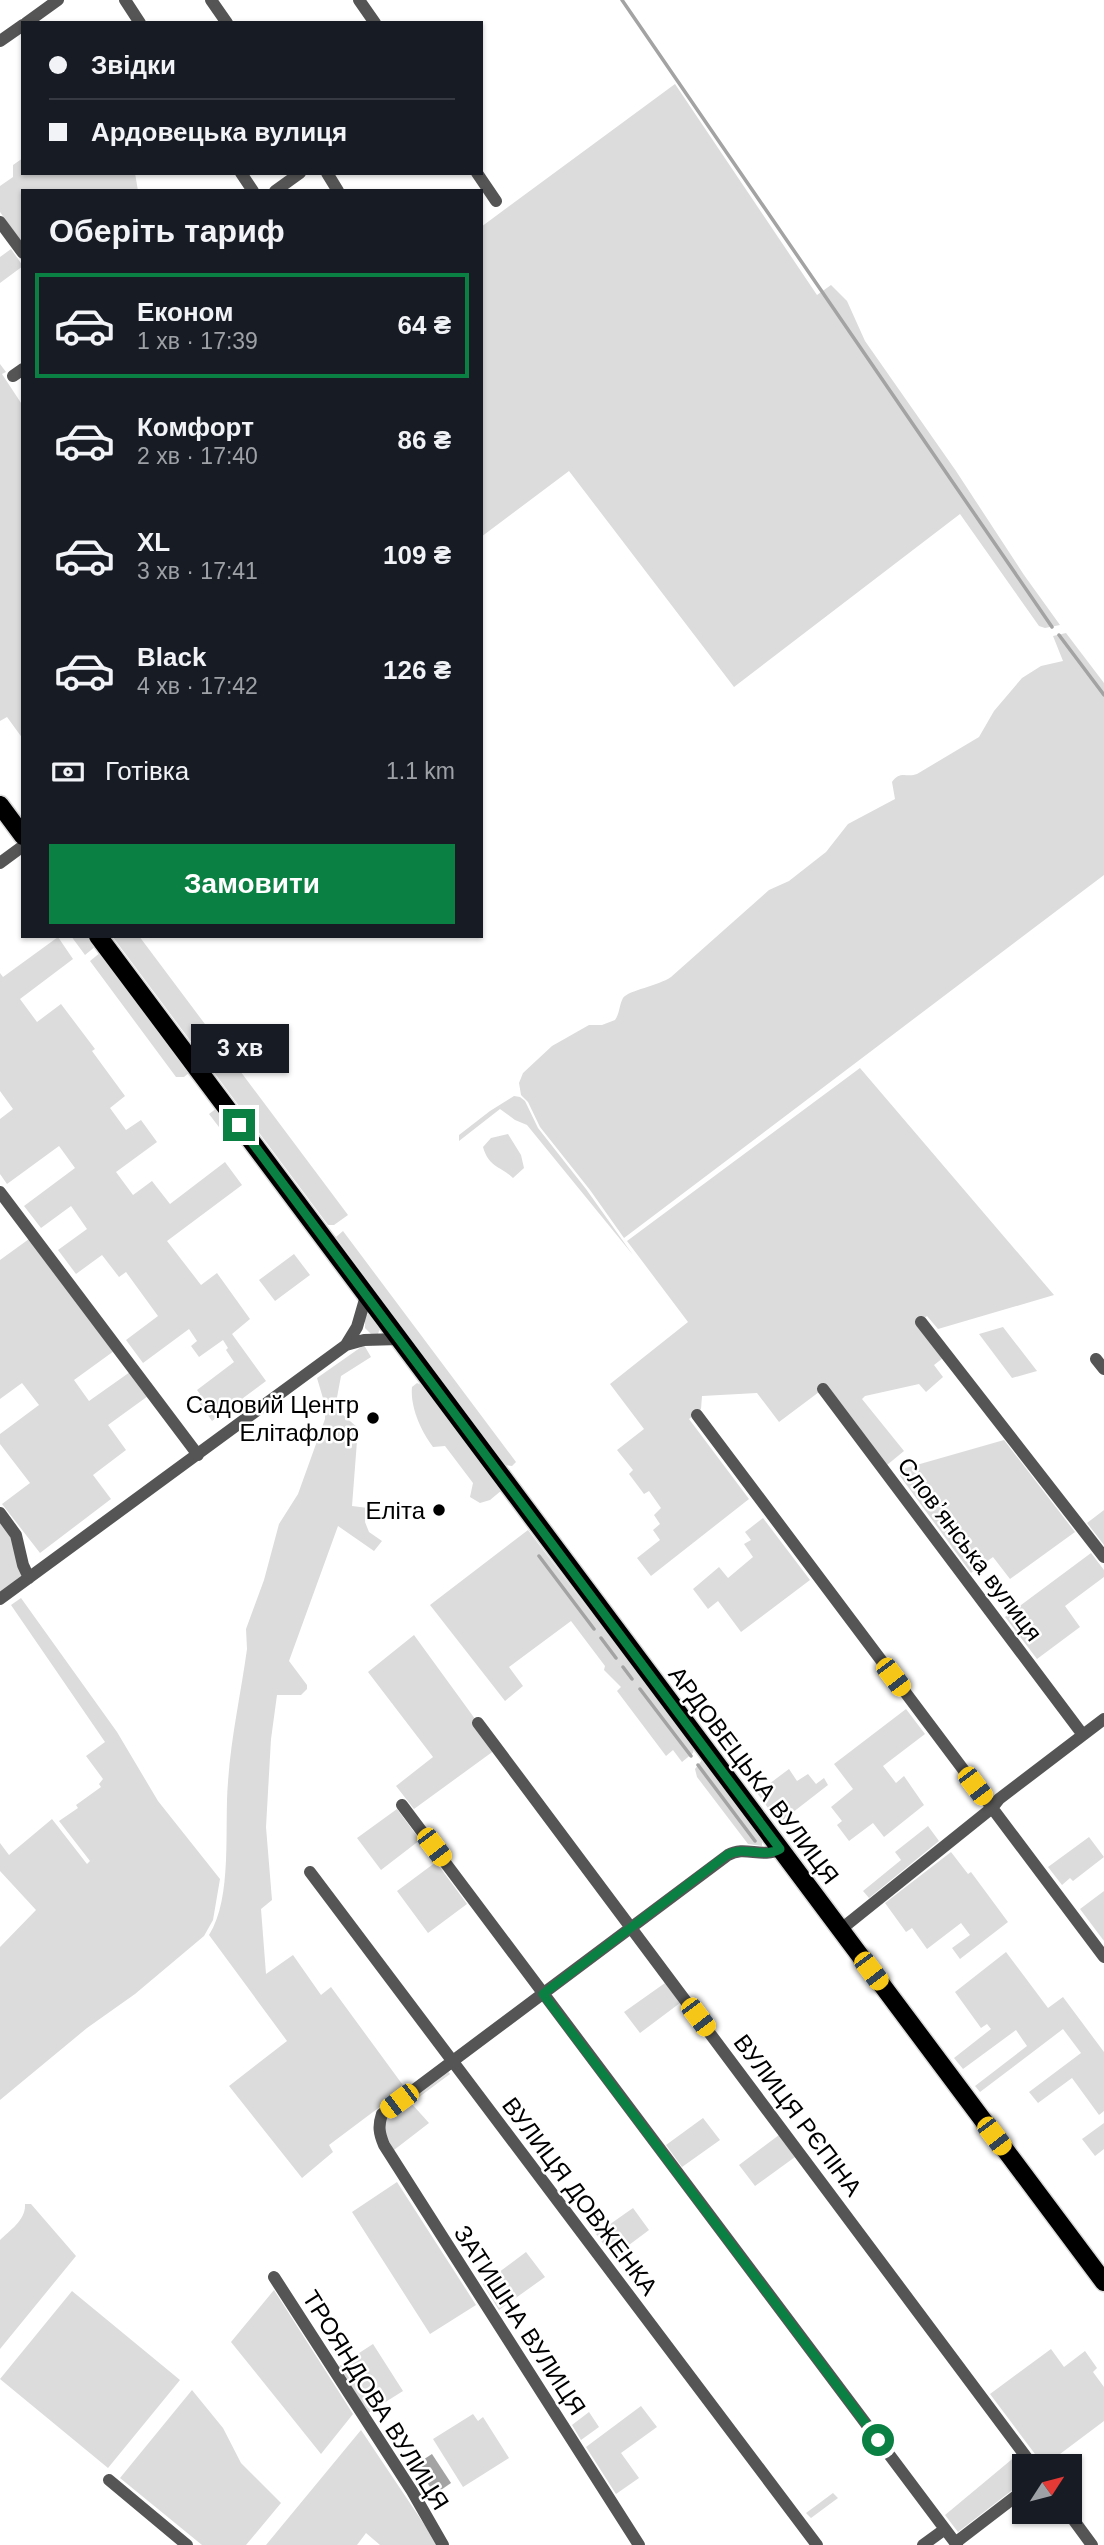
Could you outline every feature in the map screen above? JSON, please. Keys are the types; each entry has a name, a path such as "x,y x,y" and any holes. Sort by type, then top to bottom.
{"highway":[{"path":"0,805 21,833"},
{"name":"АРДОВЕЦЬКА ВУЛИЦЯ","path":"99,938 1104,2282"}],"street":[{"path":"28,21 58,0"},
{"path":"125,0 139,21"},
{"path":"211,0 226,21"},
{"path":"359,0 374,21"},
{"path":"0,41 21,26"},
{"path":"278,189 297,175"},
{"path":"478,175 496,201"},
{"path":"0,222 21,250"},
{"path":"0,863 21,847"},
{"path":"0,1192 193,1449"},
{"path":"346,1345 357,1327 366,1296"},
{"path":"921,1322 1104,1557"},
{"path":"0,1600 193,1449 346,1345 370,1339 399,1339"},
{"name":"Словʼянська вулиця","path":"822,1389 1083,1735"},
{"path":"697,1415 1104,1958"},
{"path":"0,1513 16,1535 29,1578"},
{"path":"840,1930 992,1808 999,1799 1104,1719"},
{"name":"ВУЛИЦЯ РЄПІНА","path":"478,1723 1024,2454"},
{"path":"402,1805 956,2544 1012,2500"},
{"path":"452,2062 733,1852 746,1850 770,1853 780,1849"},
{"name":"ВУЛИЦЯ ДОВЖЕНКА","path":"310,1872 817,2545"},
{"name":"ЗАТИШНА ВУЛИЦЯ","path":"452,2062 382,2114 378,2128 384,2145 639,2545"},
{"name":"ТРОЯНДОВА ВУЛИЦЯ","path":"274,2277 412,2491 443,2545"},
{"path":"108,2480 187,2545"},
{"path":"1077,2524 1092,2545"},
{"path":"923,2545 945,2529"}],"shaded area":[{"path":"675,84 817,295 831,285 847,301 865,341 1060,625 1045,628 1039,626 960,514 734,687 569,471 483,536 483,226"},
{"path":"21,159 21,175 135,175 138,189 21,189 21,241 0,212 0,186 13,177 13,165"},
{"path":"11,249 21,267 0,283 0,257"},
{"path":"0,364 6,372 2,374 21,403 21,736 7,717 0,721"},
{"path":"1066,633 1104,683 1104,875 624,1238 540,1127 528,1102 521,1095 519,1083 523,1073 552,1046 589,1025 602,1025 615,1020 626,995 671,977 769,890 789,881 826,852 848,824 895,799 892,782 895,778 917,774 979,737 994,711 1022,678 1041,666 1063,661 1053,636"},
{"path":"57,938 73,959 20,999 37,1022 61,1004 95,1049 92,1051 125,1096 110,1108 126,1130 141,1120 157,1142 116,1172 133,1195 152,1181 170,1204 225,1162 242,1185 167,1241 201,1285 217,1273 250,1319 232,1334 266,1381 212,1421 195,1397 200,1394 197,1390 234,1362 223,1340 199,1357 191,1346 197,1341 189,1329 143,1363 126,1340 158,1316 126,1272 119,1277 102,1255 76,1274 58,1250 87,1229 71,1206 41,1228 24,1206 75,1168 59,1146 7,1184 0,1174 0,1119 13,1109 0,1091 0,973 3,977"},
{"path":"72,938 90,938 96,946 85,955"},
{"path":"113,938 140,938 348,1215 334,1225 328,1225"},
{"path":"101,952 190,1072 184,1077 176,1077 90,961"},
{"path":"860,1068 1054,1295 938,1329 927,1316 916,1325 943,1358 934,1365 943,1377 926,1392 919,1384 865,1396 862,1399 904,1451 887,1465 823,1389 779,1422 757,1393 702,1396 701,1409 689,1419 749,1499 651,1576 637,1558 660,1540 653,1530 660,1524 654,1515 661,1508 649,1491 644,1494 629,1474 633,1470 617,1450 644,1429 610,1384 688,1322 627,1241"},
{"path":"514,1096 525,1101 538,1128 633,1255 527,1125 500,1109 459,1141 459,1135"},
{"path":"217,1108 230,1125 222,1131 209,1114"},
{"path":"508,1134 521,1155 524,1168 513,1178 492,1163 483,1147 491,1138"},
{"path":"343,1231 516,1462 512,1466 504,1465 336,1237"},
{"path":"29,1239 114,1351 74,1380 89,1401 130,1372 148,1396 108,1425 126,1450 93,1475 111,1499 40,1553 2,1504 30,1483 0,1444 0,1434 39,1405 22,1383 0,1399 0,1260"},
{"path":"294,1254 310,1275 275,1301 259,1280"},
{"path":"370,1314 380,1328 378,1334 371,1334 365,1328 365,1315"},
{"path":"1003,1327 1037,1371 1012,1378 979,1334"},
{"path":"364,1345 371,1357 341,1376 335,1408 358,1428 352,1506 368,1508 365,1522 369,1532 382,1541 374,1551 338,1526 289,1661 307,1685 307,1689 301,1695 277,1695 271,1739 266,1827 272,1900 261,1909 266,1974 293,1955 321,1995 331,1987 405,2088 329,2145 333,2152 302,2178 229,2086 287,2041 209,1935 217,1920 225,1882 228,1782 247,1649 246,1629 264,1580 279,1524 298,1494 325,1419 325,1405 317,1378"},
{"path":"417,1383 424,1386 502,1490 490,1500 480,1503 470,1497 473,1483 445,1446 433,1447 429,1441 417,1418 413,1403 412,1387"},
{"path":"1004,1440 1075,1532 1010,1579 993,1557 971,1573 900,1476 900,1471 906,1468"},
{"path":"1104,1510 1104,1545 1087,1523"},
{"path":"0,1518 10,1532 24,1575 0,1595"},
{"path":"763,1518 810,1580 741,1632 718,1601 708,1609 693,1589 719,1567 728,1578 753,1557 744,1544 751,1540 745,1532"},
{"path":"528,1530 694,1748 693,1753 682,1762 673,1750 666,1756 617,1691 621,1687 604,1670 605,1666 571,1621 509,1667 523,1686 505,1701 430,1605"},
{"path":"1091,1553 1104,1570 1104,1577 1065,1606 1080,1627 1037,1659 1005,1617"},
{"path":"21,1598 117,1732 158,1801 220,1879 213,1920 204,1936 0,2100 0,1947 36,1910 0,1871 0,1843 9,1855 52,1819 87,1864 90,1861 59,1821 101,1787 99,1784 103,1779 86,1756 105,1742 11,1605"},
{"path":"414,1635 495,1750 414,1809 396,1786 433,1757 368,1672"},
{"path":"906,1709 925,1734 883,1766 896,1783 904,1776 924,1805 884,1837 873,1823 849,1841 837,1825 842,1821 831,1807 853,1789 834,1764"},
{"path":"702,1760 762,1838 762,1846 748,1844 697,1777 695,1769"},
{"path":"789,1769 797,1781 808,1774 816,1784 824,1778 828,1785 779,1823 757,1793"},
{"path":"397,1809 420,1840 381,1870 357,1838"},
{"path":"928,1826 939,1841 869,1898 863,1891 901,1860 895,1852"},
{"path":"1089,1837 1104,1857 1073,1881 1070,1878 1062,1885 1048,1867"},
{"path":"951,1852 968,1874 971,1872 1008,1922 960,1959 952,1948 970,1935 961,1923 927,1949 912,1928 906,1932 885,1903"},
{"path":"436,1862 467,1904 428,1933 397,1891"},
{"path":"1104,1891 1104,1941 1080,1909"},
{"path":"1006,1952 1048,2008 1063,1997 1104,2052 1104,2111 1099,2115 1072,2078 1038,2103 1029,2092 1081,2053 1063,2029 980,2092 975,2086 1027,2046 1016,2030 963,2069 954,2058 991,2029 987,2024 981,2028 955,1992"},
{"path":"665,1983 680,2003 640,2033 624,2012"},
{"path":"447,2070 450,2074 411,2103 429,2123 394,2150 384,2133 387,2116"},
{"path":"703,2118 720,2140 682,2167 666,2145"},
{"path":"1104,2123 1104,2149 1095,2156 1082,2139"},
{"path":"779,2135 795,2157 755,2186 739,2165"},
{"path":"397,2182 476,2305 430,2334 352,2212"},
{"path":"25,2204 31,2204 76,2256 0,2349 0,2240 20,2220"},
{"path":"633,2208 649,2230 613,2257 596,2234"},
{"path":"526,2252 545,2277 499,2310 483,2284"},
{"path":"274,2290 353,2414 321,2454 231,2342"},
{"path":"72,2291 180,2380 108,2468 0,2379"},
{"path":"373,2344 403,2391 368,2413 339,2366"},
{"path":"1051,2349 1064,2367 1085,2351 1097,2368 1093,2372 1104,2387 1104,2421 1060,2454 1035,2454 990,2394"},
{"path":"192,2390 223,2428 241,2463 281,2503 246,2545 202,2545 120,2478"},
{"path":"641,2406 657,2427 621,2453 639,2478 616,2494 586,2447"},
{"path":"589,2412 599,2427 581,2440 572,2425"},
{"path":"473,2414 478,2421 483,2417 509,2458 463,2487 433,2439"},
{"path":"361,2430 438,2545 380,2545 366,2533 357,2545 266,2545"},
{"path":"432,2454 451,2483 435,2494 415,2465"},
{"path":"1012,2459 1012,2490 958,2532 945,2515"},
{"path":"833,2493 838,2498 811,2518 806,2513"}],"waterway":[{"path":"622,0 1052,627"},
{"path":"1059,635 1104,695"},
{"path":"539,1556 594,1629"},
{"path":"601,1638 616,1658"},
{"path":"623,1667 632,1679"},
{"path":"640,1689 691,1756"},
{"path":"698,1765 755,1841"}],"place":[{"name":"Садовий Центр Елітафлор","path":"373,1418"},
{"name":"Еліта","path":"439,1510"}],"route":[{"path":"239,1125 780,1849 762,1854 739,1850 727,1855 543,1994 878,2440"}]}
